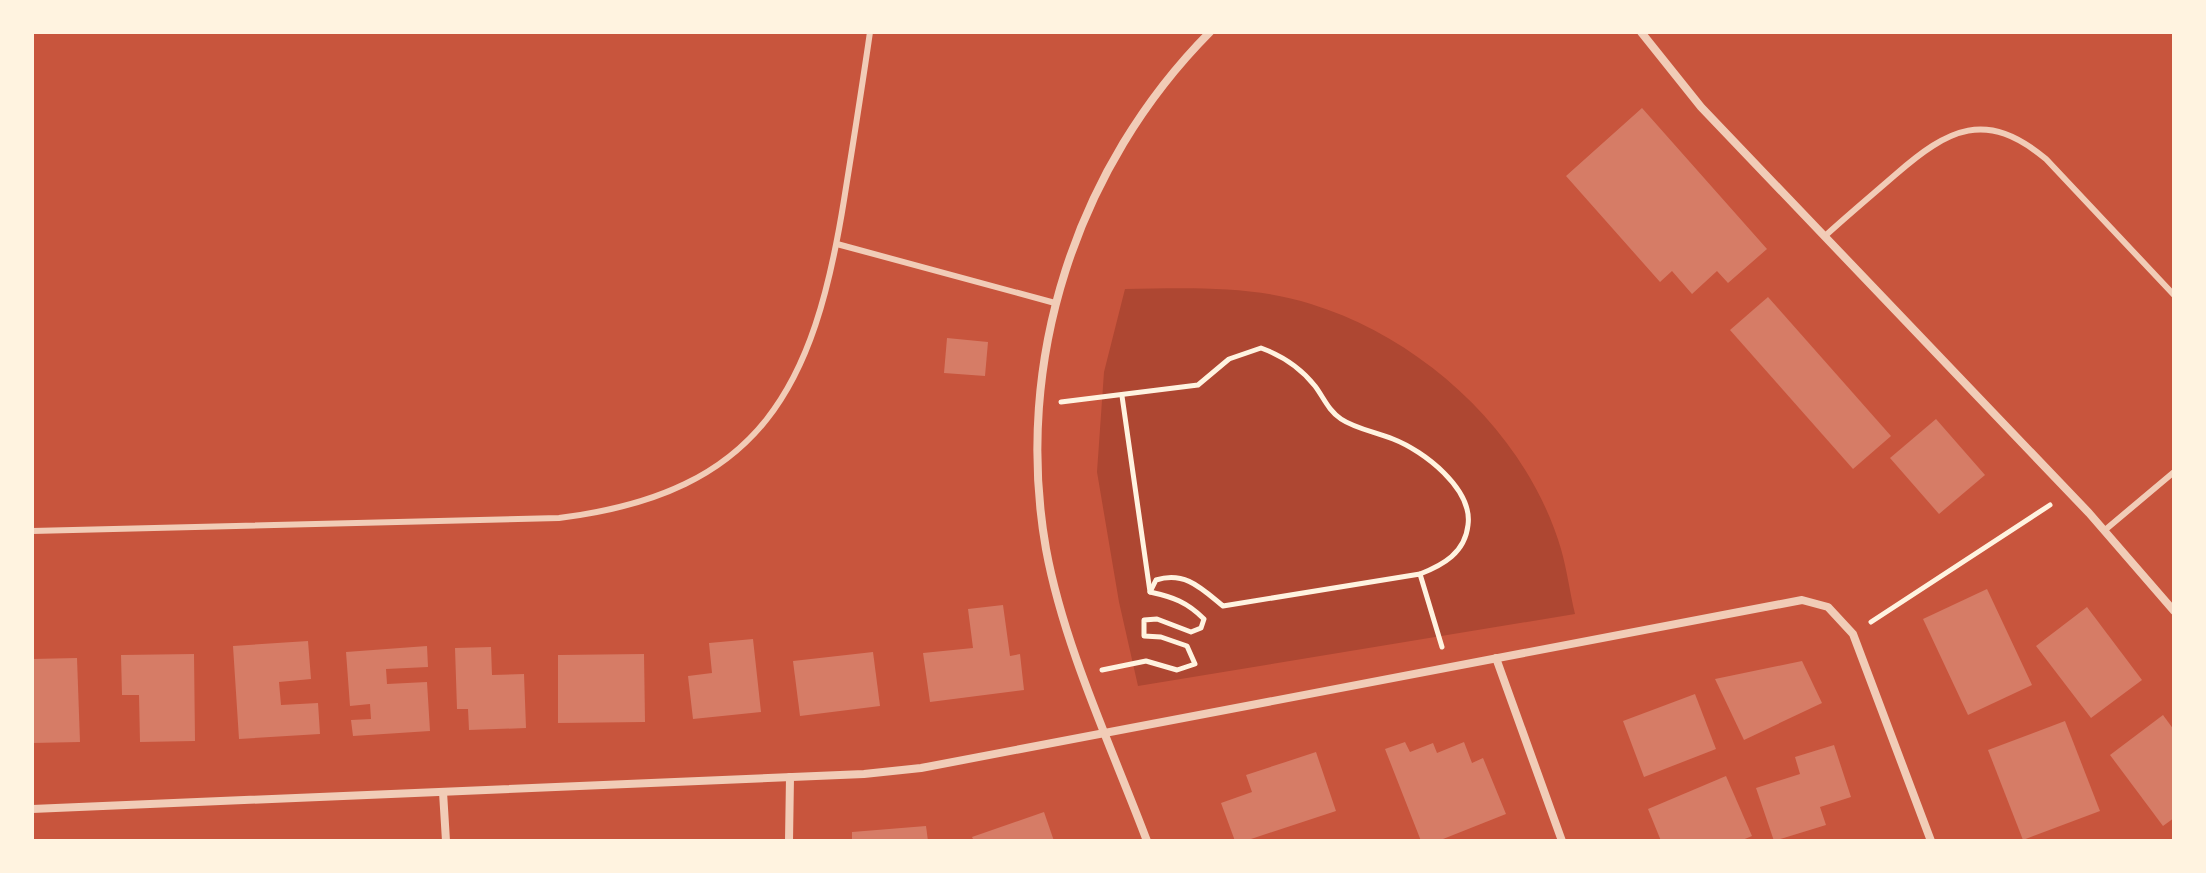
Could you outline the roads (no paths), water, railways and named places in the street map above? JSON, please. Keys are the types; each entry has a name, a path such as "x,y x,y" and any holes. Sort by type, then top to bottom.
{"street":[{"path":"1147,841 1084,674 1047,551 1036,460 1040,370 1059,284 1100,187 1139,121 1210,32"},
{"path":"1641,32 1701,107 2105,530 2174,611"},
{"path":"32,809 790,777 921,768 1107,735 1792,601 1812,601 1828,607 1853,634 1931,841"},
{"path":"1496,658 1562,841"},
{"path":"789,841 790,777"},
{"path":"443,792 446,841"}],"lane":[{"path":"32,531 559,518 607,512 650,500 688,484 723,463 752,438 777,408 798,373 815,334 837,244 870,32"},
{"path":"1825,236 1926,148 1957,132 1985,128 1999,130 2023,141 2046,159 2174,295"},
{"path":"837,244 1055,303"},
{"path":"2105,530 2174,472"}]}
